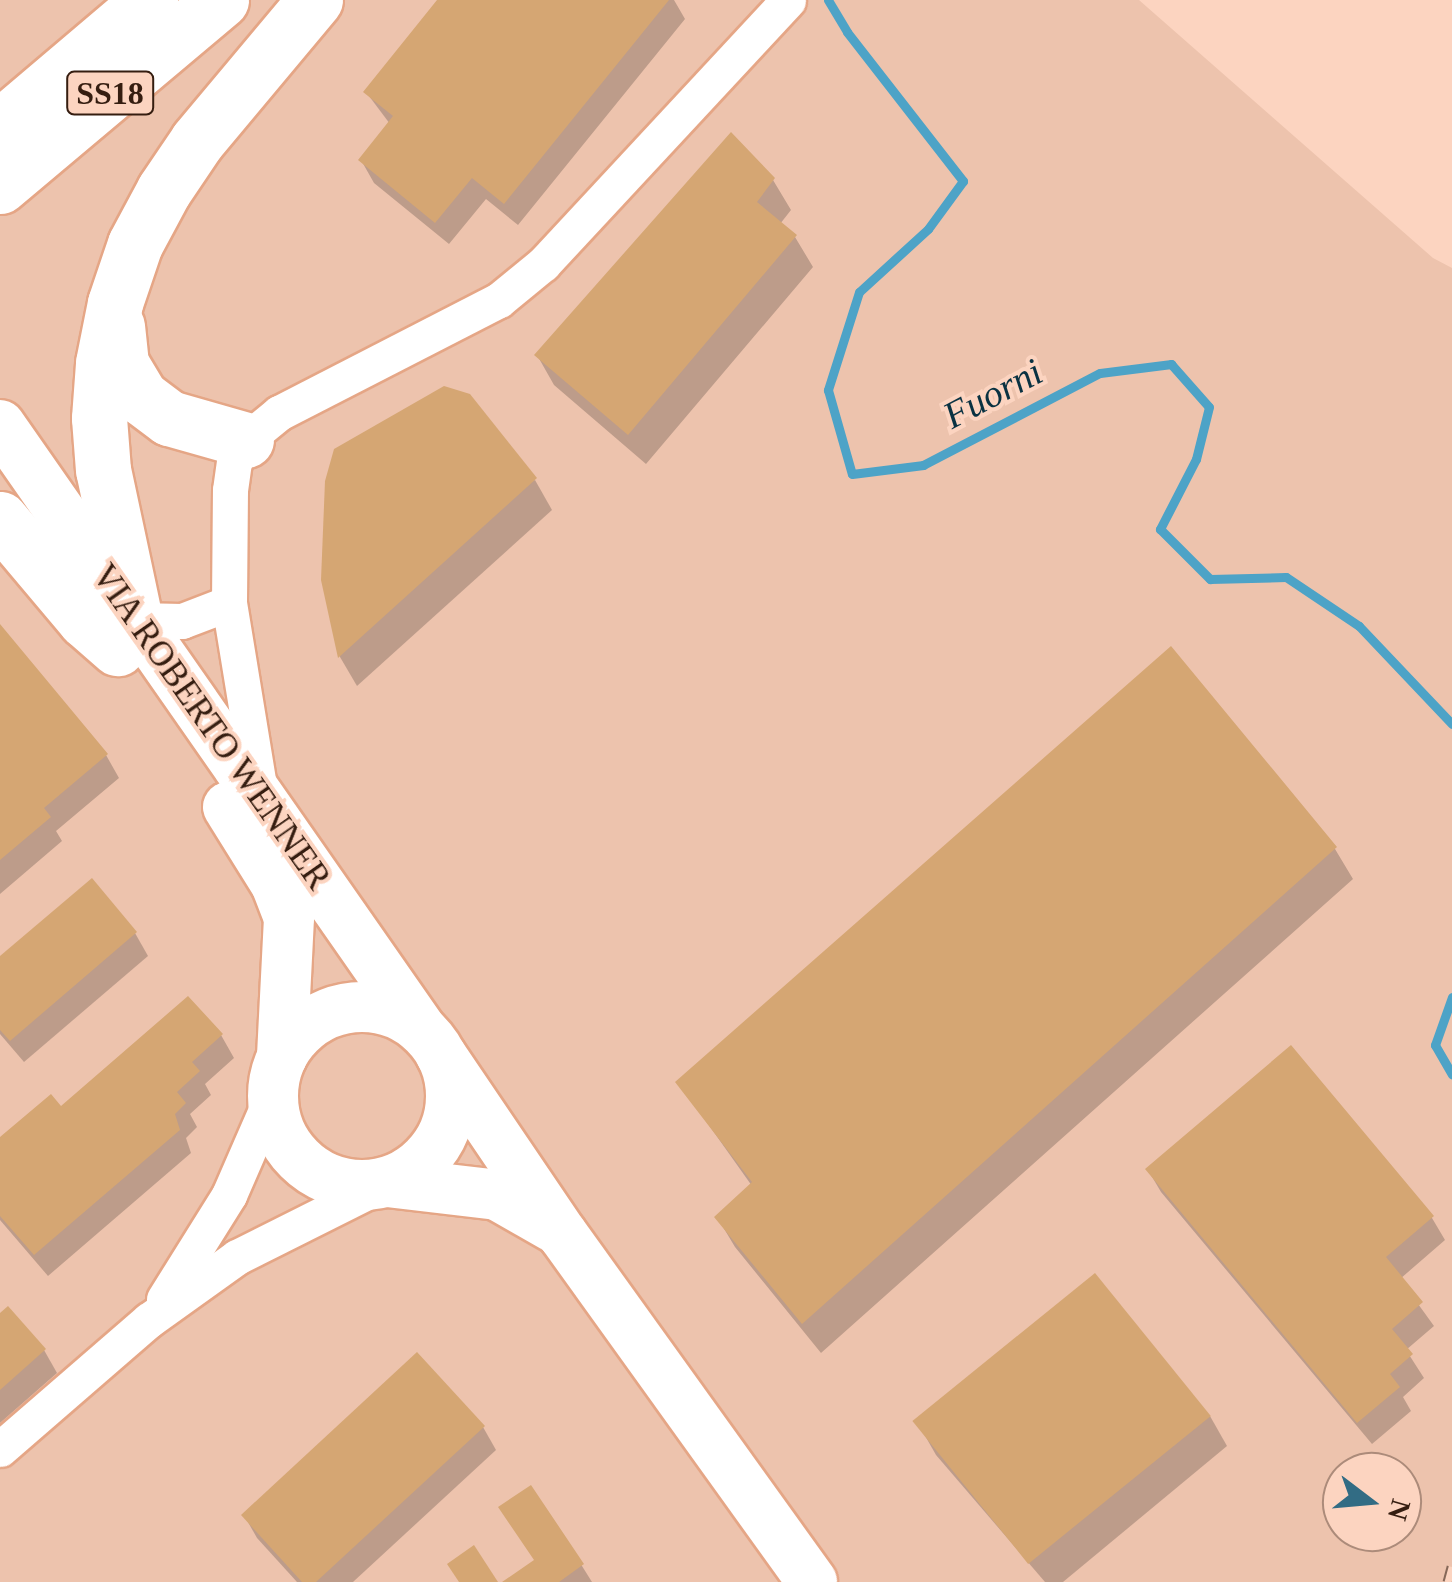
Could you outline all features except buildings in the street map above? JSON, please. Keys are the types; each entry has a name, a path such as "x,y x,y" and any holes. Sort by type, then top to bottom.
{"highway":[{"name":"SS18","path":"0,127 150,0"},
{"name":"SS18","path":"0,186 221,0"},
{"path":"0,519 84,620 126,634 99,418 103,363 115,303 135,244 164,190 197,141 314,0"},
{"path":"115,303 120,364 141,397 169,418 246,440"}],"main road":[{"name":"VIA ROBERTO WENNER","path":"0,425 276,884 289,918 291,952 278,1076"},
{"name":"VIA ROBERTO WENNER","path":"0,479 261,800 563,1235 812,1582"},
{"path":"388,1182 411,1171 431,1153 444,1131 450,1106 450,1079 431,1042 380,1009 334,1012 295,1038 278,1076 276,1122 289,1147 308,1168 332,1181 360,1186 388,1182 498,1195 563,1235"}],"street":[{"path":"261,800 230,602 230,490 234,462 246,440 279,413 499,300 543,264 784,3"},
{"path":"126,634 182,621 230,602"},
{"path":"149,1320 229,1195 278,1076"},
{"path":"0,1449 149,1320 237,1257 388,1182"}],"shaded area":[{"path":"0,0 1139,0 1433,258 1452,268 1452,1582 0,1582"}],"waterway":[{"name":"Fuorni","path":"828,0 847,32 963,181 928,229 859,292 828,390 852,474 923,465 1100,373 1171,364 1209,407 1196,459 1160,529 1210,579 1286,577 1359,626 1452,724"},
{"name":"Fuorni","path":"1452,997 1435,1045 1452,1075"}],"railway":[{"path":"1448,1582 1452,1567"}]}
